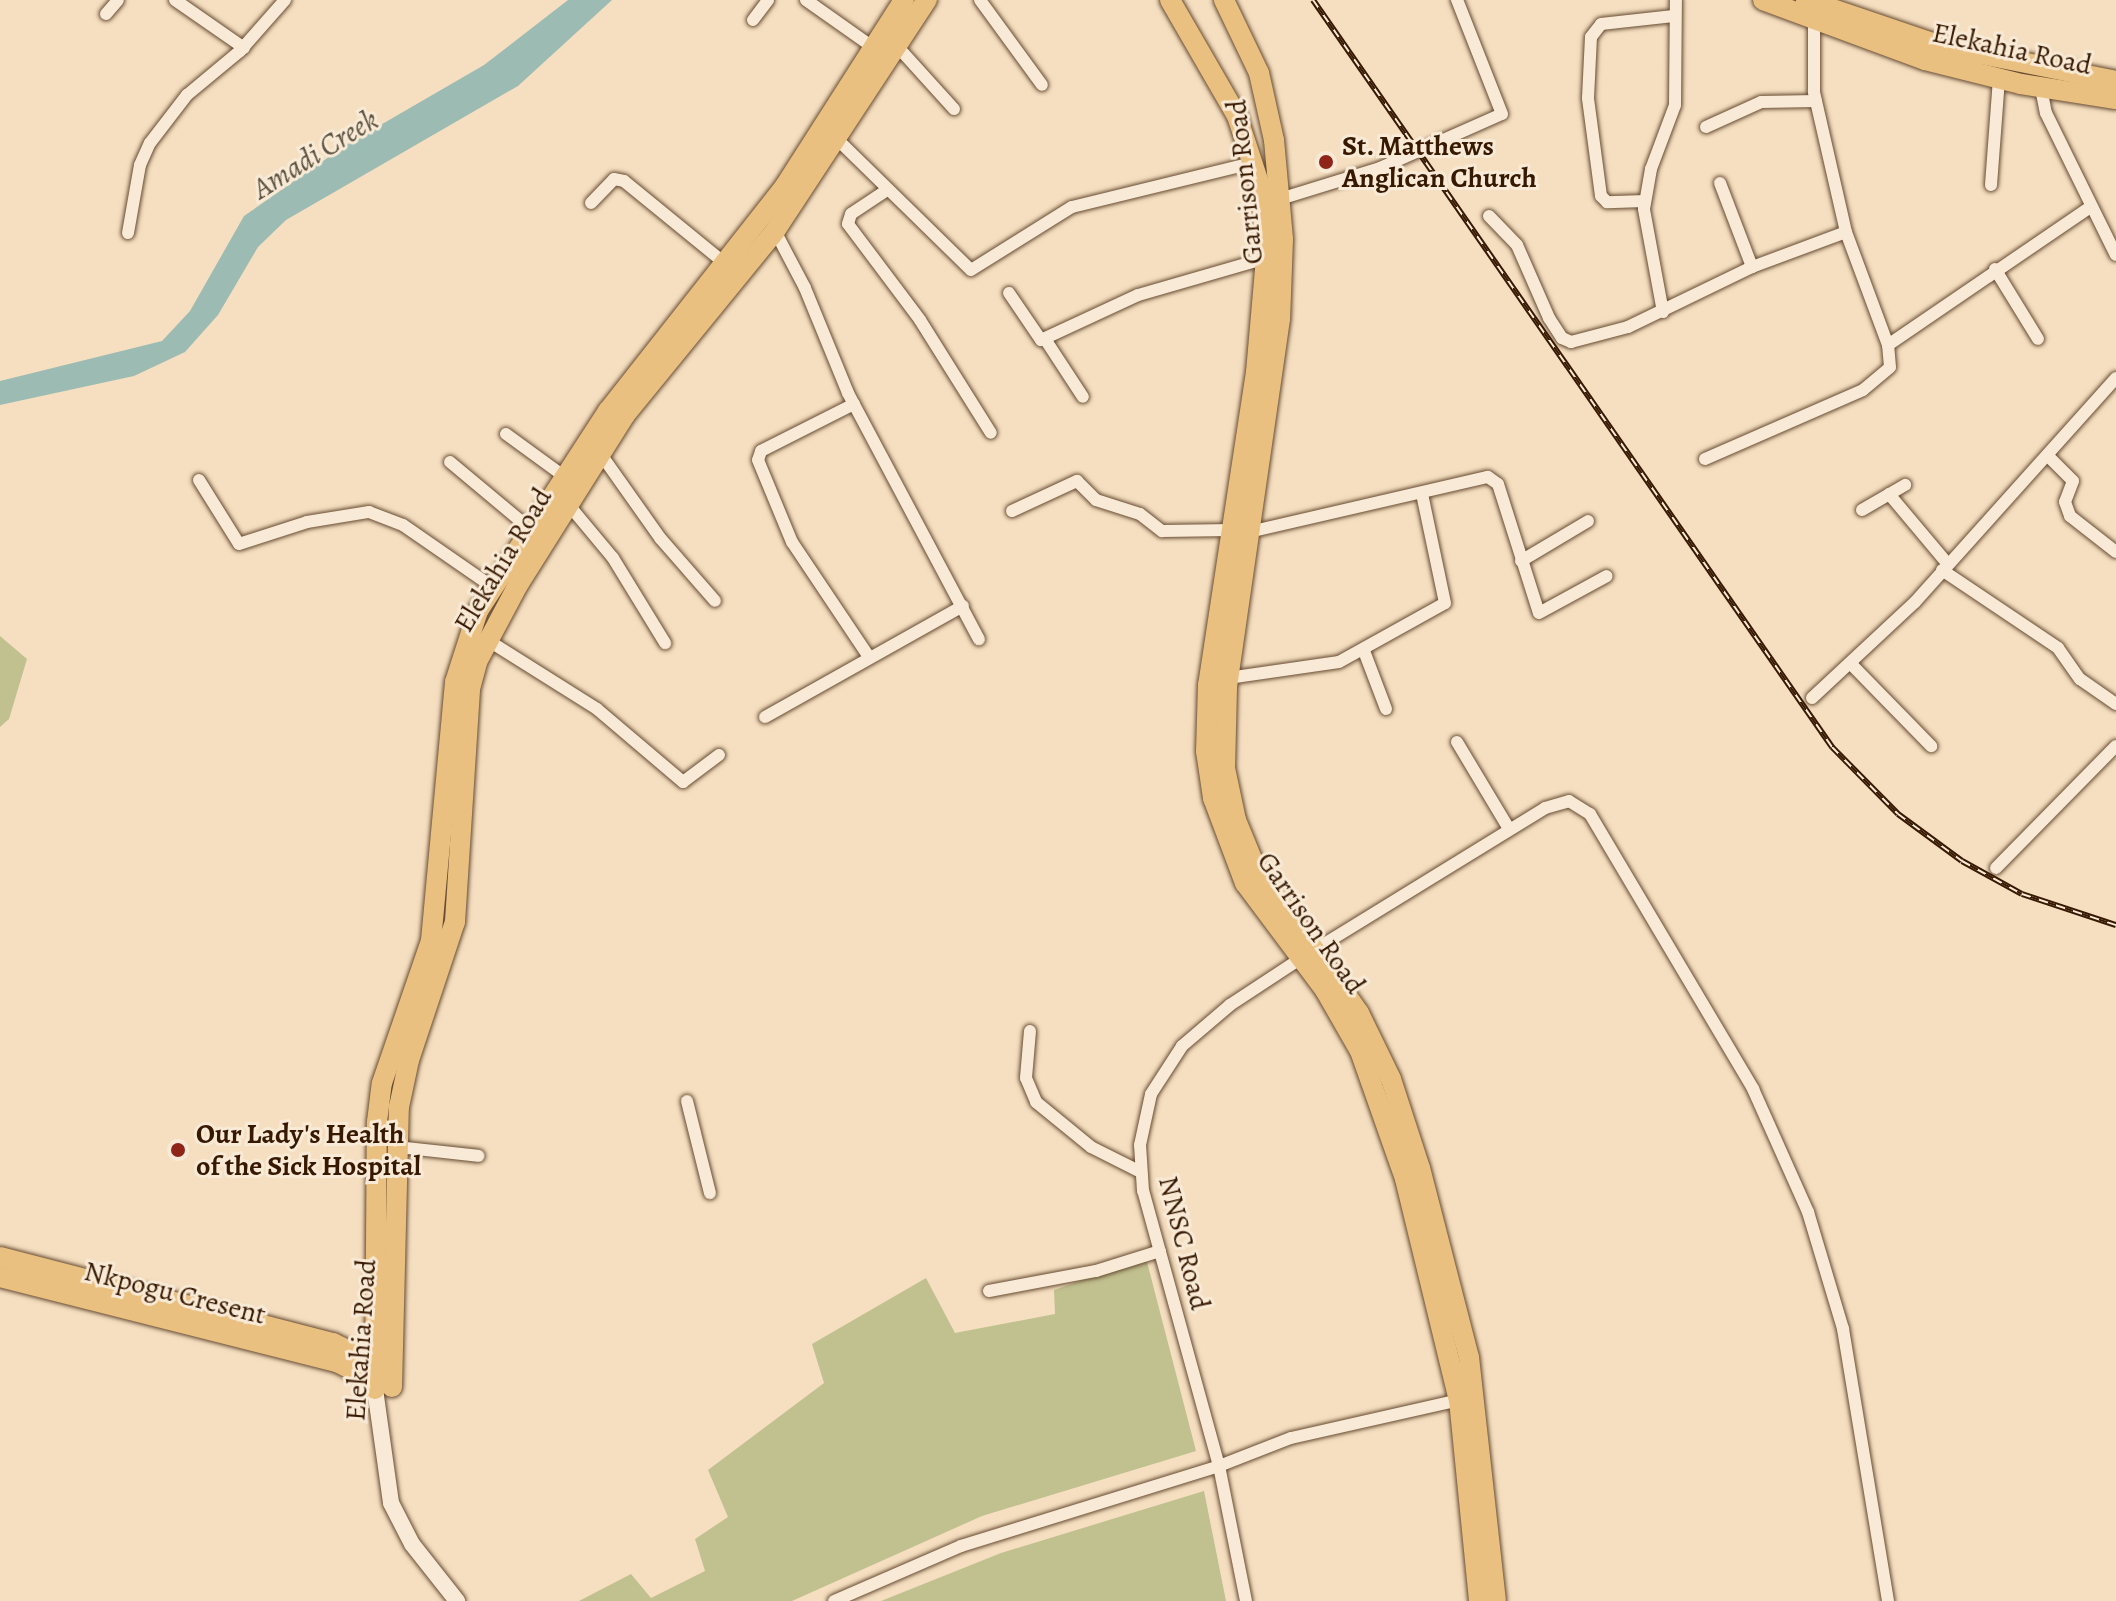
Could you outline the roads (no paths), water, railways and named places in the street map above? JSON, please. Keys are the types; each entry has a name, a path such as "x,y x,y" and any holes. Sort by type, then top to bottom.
{"main road":[{"name":"Elekahia Road","path":"384,1388 374,1359 373,1322 382,1083 431,941 455,682 491,586 608,411 727,266 904,0"},
{"name":"Elekahia Road","path":"384,1388 393,1340 398,1147 409,1060 453,931 470,689 486,639 625,415 775,231 927,0"},
{"name":"Garrison Road","path":"1170,0 1223,89 1252,163 1261,189 1266,258 1228,678 1225,768 1236,820 1269,891 1308,954 1360,1051 1405,1179 1459,1400 1479,1601"},
{"name":"Garrison Road","path":"1224,0 1259,73 1280,199 1280,319 1208,685 1209,773 1220,824 1239,872 1359,1013 1391,1079 1440,1233 1473,1383 1496,1601"},
{"name":"Elekahia Road","path":"1763,0 1814,22 1925,60 2041,88 2116,99"},
{"name":"Elekahia Road","path":"1806,0 1852,9 2016,64 2116,81"},
{"name":"Nkpogu Cresent","path":"0,1257 335,1353 384,1388"},
{"name":"Nkpogu Cresent","path":"0,1277 335,1353 374,1359"},
{"path":"335,1353 358,1338 373,1322"},
{"path":"374,1359 393,1340"}],"street":[{"path":"106,14 118,0"},
{"path":"175,0 244,48"},
{"path":"128,233 140,165 150,143 187,95 244,48 285,0"},
{"path":"753,20 768,0"},
{"path":"806,0 874,48"},
{"path":"980,0 1042,85"},
{"path":"1280,199 1380,168 1502,114 1457,0"},
{"path":"1663,312 1645,201 1675,105 1676,0"},
{"path":"1645,201 1607,202 1601,196 1588,98 1591,37 1601,24 1674,16"},
{"path":"1705,459 1785,428 1883,378 1892,358 1846,232 1811,69 1814,22"},
{"path":"897,46 954,109"},
{"path":"1991,185 1999,79"},
{"path":"2041,88 2046,113 2116,255"},
{"path":"1706,127 1761,102 1816,101"},
{"path":"837,139 973,270 1072,207 1252,163"},
{"path":"591,203 614,179 624,181 727,266"},
{"path":"1720,183 1752,267"},
{"path":"887,190 851,214 848,224 920,320 991,433"},
{"path":"1888,345 2090,207"},
{"path":"1489,216 1507,230 1528,264 1549,318 1566,341 1628,327 1752,267 1846,232"},
{"path":"775,231 854,404 979,639"},
{"path":"1045,339 1138,295 1266,258"},
{"path":"1995,269 2038,339"},
{"path":"1009,293 1034,334 1045,339 1083,397"},
{"path":"1812,698 1851,664 1944,567 2116,378"},
{"path":"854,404 761,451 758,460 787,519 792,542 869,657"},
{"path":"506,434 565,477"},
{"path":"600,453 661,539 715,601"},
{"path":"2048,456 2073,481 2065,502 2070,516 2116,552"},
{"path":"450,462 530,529"},
{"path":"1012,511 1077,481 1096,500 1140,514 1162,531 1240,531 1495,479 1541,613 1607,576"},
{"path":"199,480 239,544 307,522 369,512 395,520 491,586"},
{"path":"1862,510 1905,485"},
{"path":"1228,678 1339,662 1364,651 1445,603 1422,494"},
{"path":"1889,494 1944,567 2058,648 2080,679 2116,704"},
{"path":"568,504 613,558 665,643"},
{"path":"1521,561 1588,521"},
{"path":"765,717 963,606"},
{"path":"486,639 597,709 683,782 719,755"},
{"path":"1364,651 1386,709"},
{"path":"1851,664 1931,746"},
{"path":"1457,742 1509,829"},
{"path":"1996,868 2116,746"},
{"name":"NNSC Road","path":"1246,1601 1219,1466 1141,1172 1144,1115 1164,1067 1206,1023 1308,954 1559,801 1579,804 1590,814 1766,1114 1808,1212 1834,1294 1862,1424 1888,1601"},
{"path":"1030,1031 1026,1078 1036,1102 1091,1147 1141,1172"},
{"path":"687,1101 710,1193"},
{"path":"398,1147 479,1156"},
{"path":"989,1291 1096,1271 1160,1251"},
{"name":"Elekahia Road","path":"384,1388 382,1439 386,1485 397,1517 457,1601"},
{"path":"834,1601 961,1546 1219,1466 1291,1438 1459,1400"}],"water":[{"path":"568,0 612,0 518,86 286,220 258,247 218,315 185,352 134,376 0,405 0,381 162,341 190,311 244,216 346,145 484,65"}],"railway":[{"path":"1313,0 1832,747 1898,814 1962,861 2022,894 2116,925"}],"place":[{"name":"St. Matthews Anglican Church","path":"1326,162"},
{"name":"Our Lady's Health of the Sick Hospital","path":"178,1150"}],"water label":[{"name":"Amadi Creek","path":"315,154"}]}
